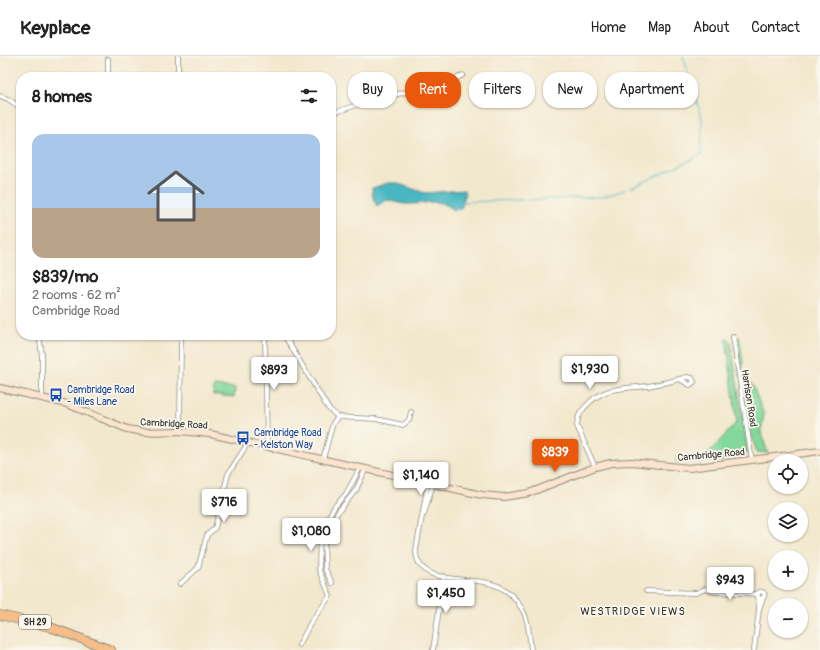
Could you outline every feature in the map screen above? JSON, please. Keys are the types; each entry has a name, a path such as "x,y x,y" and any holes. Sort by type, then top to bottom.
{"highway":[{"name":"SH 29","path":"0,615 56,628 111,650"}],"main road":[{"name":"Cambridge Road","path":"0,388 73,406 127,429 155,433 201,433 482,495 510,497 529,493 595,467 632,462 689,468 820,451"}],"street":[{"path":"178,56 178,72"},
{"path":"108,59 108,72"},
{"path":"336,112 359,104 453,80 463,75"},
{"path":"0,96 16,105"},
{"name":"Harrison Road","path":"733,337 752,461"},
{"path":"40,340 42,355 42,398"},
{"path":"180,432 181,340"},
{"path":"265,340 267,447"},
{"path":"287,340 328,408 338,417 376,419 403,425 409,420 411,412"},
{"path":"595,467 577,426 577,420 582,410 594,397 606,390 648,386 681,380"},
{"path":"324,459 333,423 338,417"},
{"path":"180,584 198,568 207,535 215,528 228,474 248,443"},
{"path":"332,583 325,569 324,536 338,512 356,490 363,468"},
{"path":"299,645 310,622 330,596 320,570 320,531 335,506 346,494 363,468"},
{"path":"430,484 416,550 420,566 427,572 492,584 511,595 521,607 525,617 531,650"},
{"path":"433,650 444,576"},
{"path":"646,591 696,593 705,589 715,592 759,596 754,650"}],"green space":[{"path":"739,336 743,363 741,377 736,346"},
{"path":"728,338 731,344 748,452 742,456 724,460 677,462 676,458 702,460 737,422 726,339"},
{"path":"748,379 753,386 764,415 761,433 768,453 757,452 749,429 742,385"},
{"path":"214,386 235,388 234,397 213,395"}],"water":[{"path":"388,183 396,183 425,193 464,190 465,195 461,209 454,210 442,203 436,202 401,204 387,200 377,206 373,198 372,188"}],"waterway":[{"path":"631,188 701,155 702,119 683,56"},
{"path":"462,202 602,197 625,190"}],"place":[{"name":"Cambridge Road - Miles Lane","path":"56,395"},
{"name":"Cambridge Road - Kelston Way","path":"243,438"}],"district":[{"name":"WESTRIDGE VIEWS","path":"633,611"}]}
